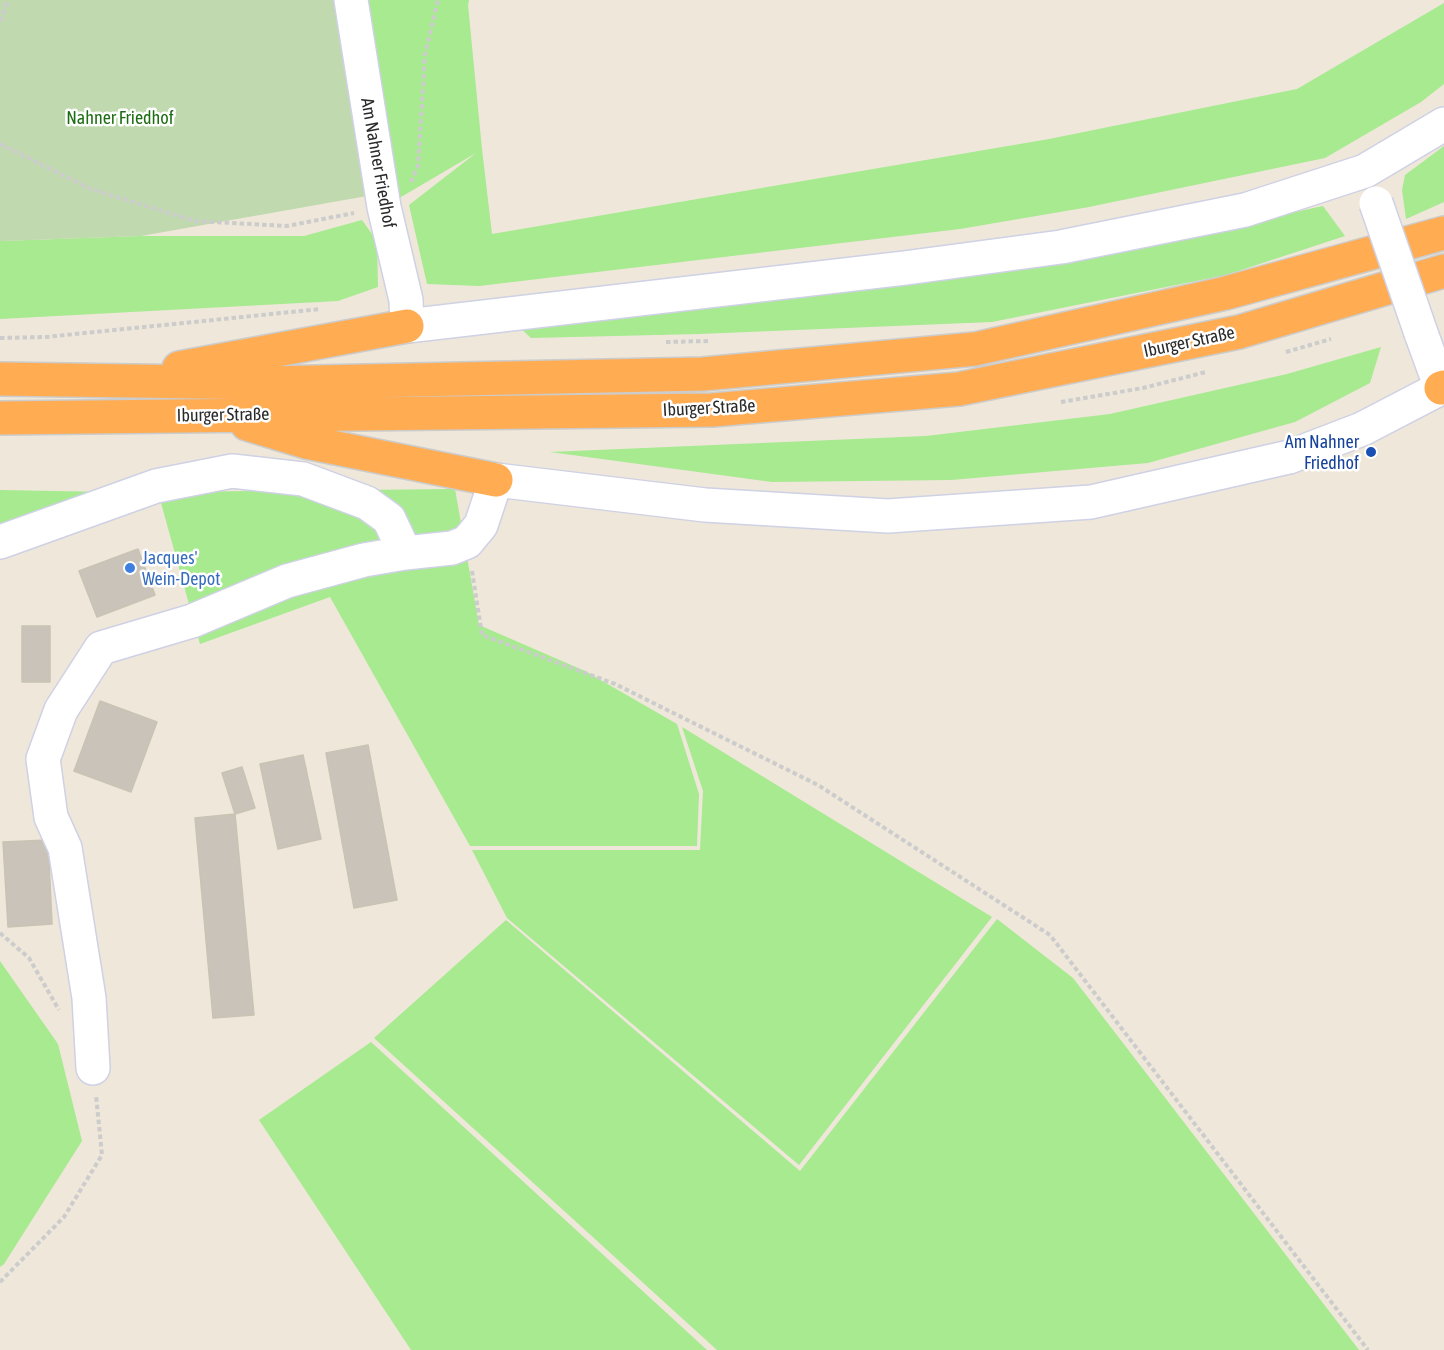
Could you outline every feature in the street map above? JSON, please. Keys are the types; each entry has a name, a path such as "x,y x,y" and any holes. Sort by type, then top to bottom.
{"highway":[{"name":"Iburger Straße","path":"0,379 267,383 703,374 975,349 1226,293 1444,233"},
{"name":"Iburger Straße","path":"0,418 712,410 959,388 1239,332 1444,271"},
{"path":"110,380 407,326"},
{"path":"216,415 306,442 496,480"}],"street":[{"name":"Am Nahner Friedhof","path":"351,0 384,207 406,300 407,326"},
{"path":"407,326 870,272 1061,247 1245,210 1365,171 1444,124"},
{"path":"93,1068 87,986 65,848 51,817 43,759 61,710 101,648 192,621 286,581 364,560 452,548 467,542 481,525 496,480 705,505 888,516 1091,502 1288,457 1362,429 1442,387 1365,171"},
{"path":"0,542 156,486 231,471 303,479 367,503 389,519 405,553"}],"path":[{"path":"0,21 8,0"},
{"path":"410,186 418,166 425,54 438,0"},
{"path":"0,144 92,189 195,221 287,226 384,207"},
{"path":"0,338 46,338 325,308"},
{"path":"666,342 713,340"},
{"path":"467,542 482,635 615,684 818,785 1050,935 1368,1350"},
{"path":"0,933 28,958 64,1018"},
{"path":"0,1282 64,1217 102,1155 93,1068"}],"green space":[{"name":"Nahner Friedhof","path":"0,0 347,0 367,196 141,236 0,241"},
{"path":"344,0 469,0 492,234 1049,139 1297,89 1444,3 1444,84 1421,102 1325,158 1089,207 960,229 479,286 427,284 409,205 476,153 384,207"},
{"path":"1444,146 1444,202 1406,219 1402,190 1405,175"},
{"path":"1323,206 1345,236 1226,275 992,322 699,334 531,338 518,326 757,302 1094,255"},
{"path":"362,220 377,241 378,287 338,301 0,319 0,241 141,236 304,236"},
{"path":"1381,347 1370,383 1295,422 1148,463 951,480 772,482 550,452 926,436 1110,414 1287,374"},
{"path":"455,489 479,625 585,671 677,724 699,794 697,846 470,846 330,597 200,644 158,492"},
{"path":"0,490 108,492 0,529"},
{"path":"682,727 992,917 799,1165 507,918 472,850 700,850 703,791"},
{"path":"997,919 1073,978 1359,1350 717,1350 374,1038 506,920 800,1171"},
{"path":"0,961 58,1044 82,1141 0,1267"},
{"path":"371,1042 707,1350 411,1350 259,1120"}],"building":[{"path":"138,549 155,595 97,617 79,571"},
{"path":"22,626 50,626 50,682 22,682"},
{"path":"100,701 157,722 131,792 74,771"},
{"path":"368,745 397,900 354,908 326,753"},
{"path":"303,755 321,839 278,849 260,764"},
{"path":"242,767 255,808 235,814 222,773"},
{"path":"235,814 254,1015 213,1018 195,818"},
{"path":"48,840 52,924 8,927 3,842"}],"place":[{"name":"Am Nahner Friedhof","path":"1371,452"},
{"name":"Jacques' Wein-Depot","path":"130,568"}]}
